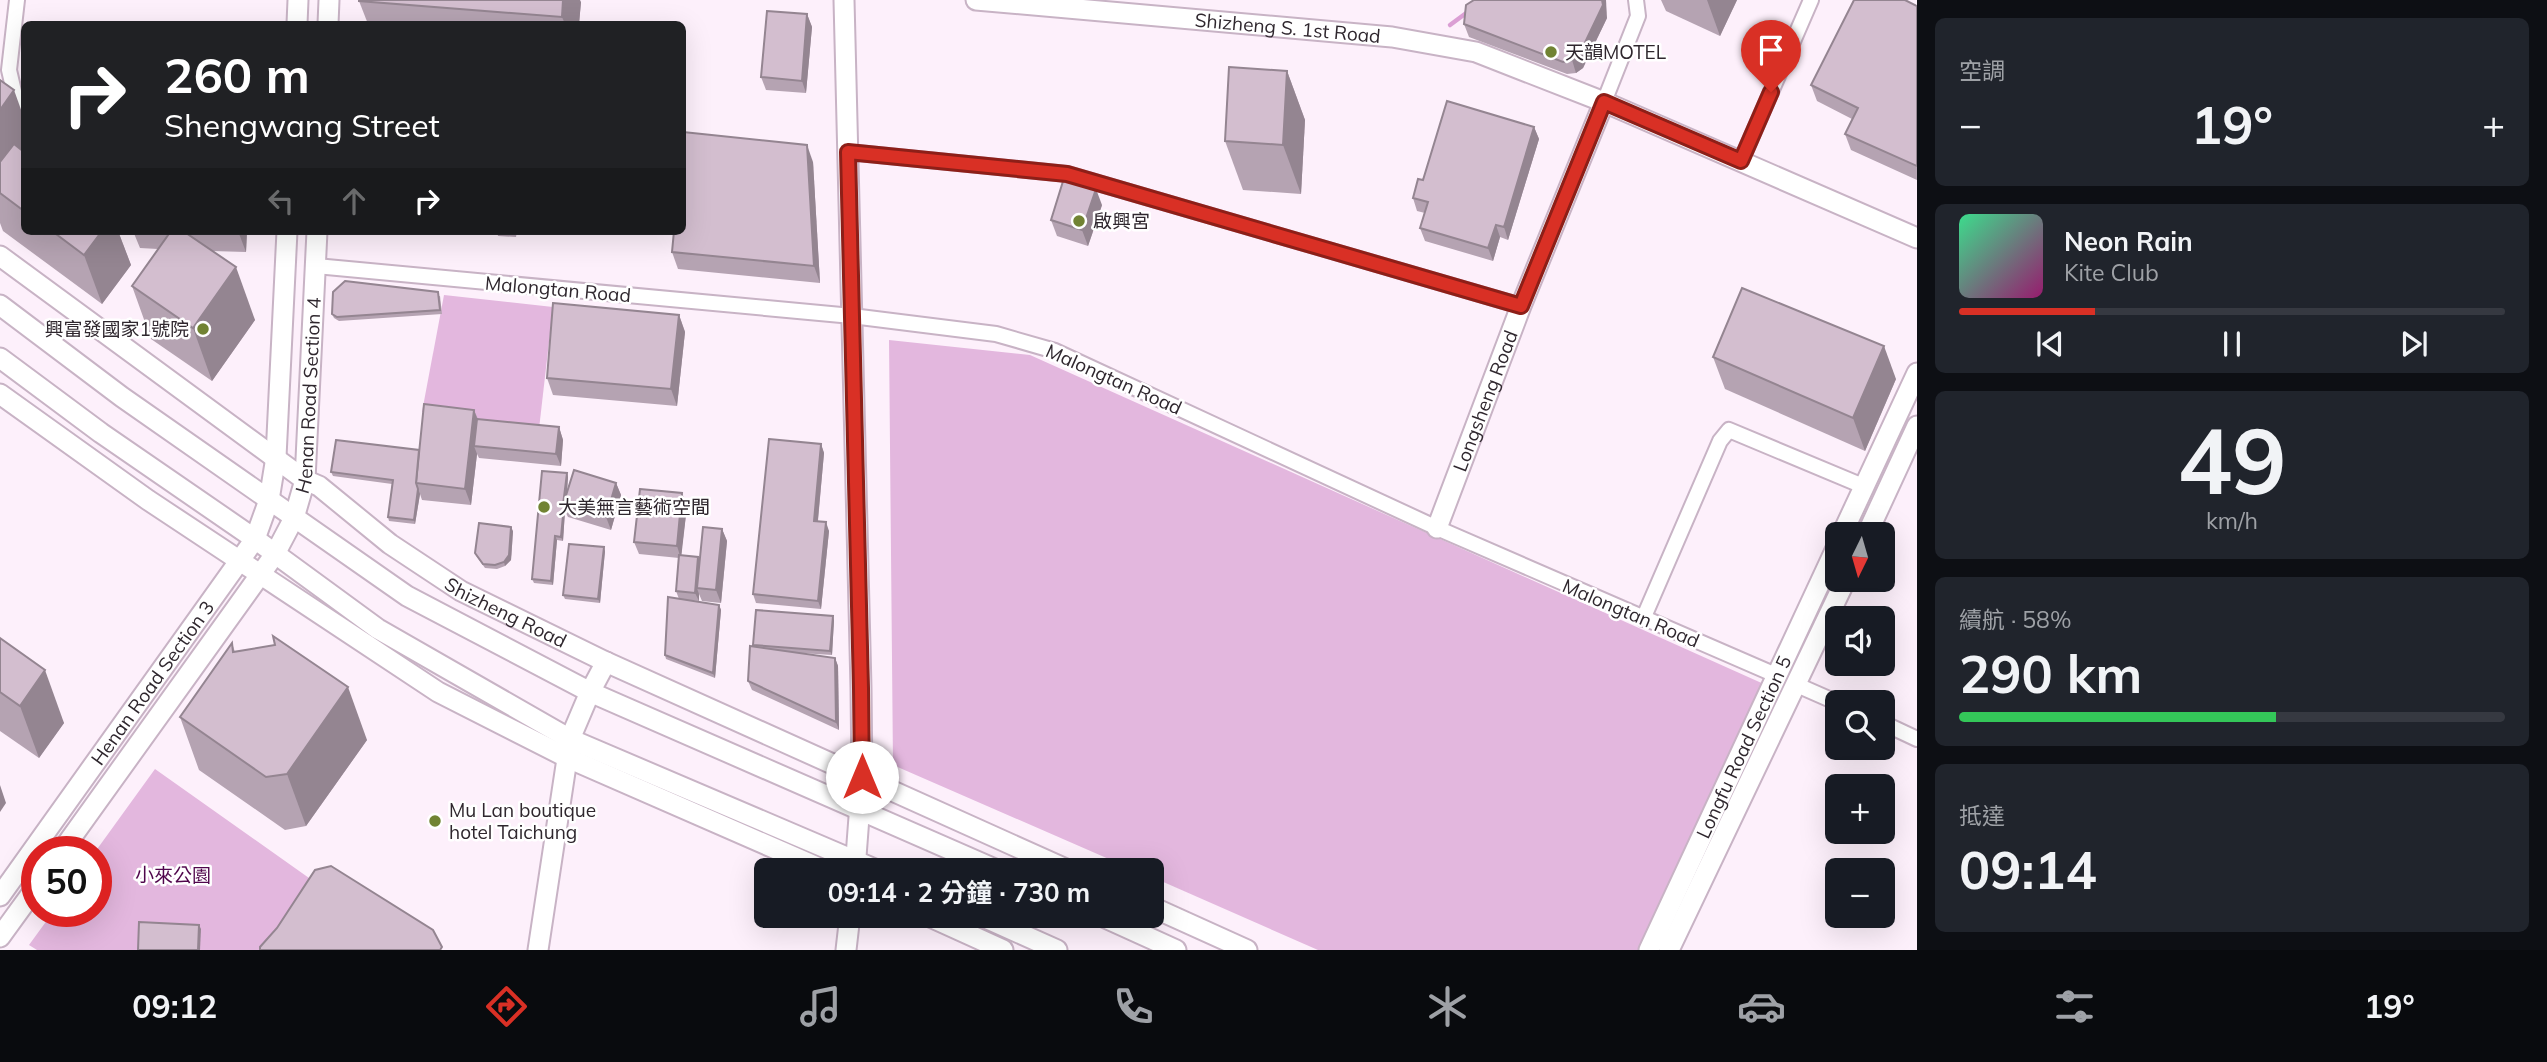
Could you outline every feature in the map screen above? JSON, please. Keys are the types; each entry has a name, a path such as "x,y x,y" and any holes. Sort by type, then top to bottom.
{"street":[{"path":"17,0 9,70 16,100 21,104"},
{"path":"297,21 298,0"},
{"path":"328,21 329,0"},
{"path":"844,0 862,777 855,858"},
{"path":"976,0 1392,37 1476,52 1604,102 1917,238"},
{"name":"Longsheng Road","path":"1437,528 1521,306 1638,16 1636,0"},
{"path":"1741,161 1811,0"},
{"path":"848,152 1067,174 1521,306"},
{"name":"Henan Road Section 4","path":"276,457 287,235"},
{"name":"Henan Road Section 4","path":"275,554 294,518 305,480 317,235"},
{"name":"Shizheng Road","path":"0,256 305,480 319,486 390,544 461,591 606,662 1041,858"},
{"name":"Malongtan Road","path":"316,266 852,316 996,334 1055,351 1437,528 1777,676"},
{"name":"Shizheng Road","path":"0,305 122,397 407,596 590,692 970,858"},
{"path":"0,358 377,629 569,748 799,858"},
{"path":"1847,522 1917,373"},
{"path":"0,394 239,562 438,692 838,858"},
{"path":"1873,522 1917,426"},
{"path":"1643,619 1720,441 1728,430 1863,486"},
{"name":"Henan Road Section 3","path":"0,896 255,539 269,500 276,457"},
{"name":"Henan Road Section 3","path":"72,836 275,554"},
{"name":"Longfu Road Section 5","path":"1649,950 1825,572"},
{"name":"Longfu Road Section 5","path":"1669,950 1840,592"},
{"path":"538,950 569,748 590,692 606,662"},
{"path":"1797,685 1825,697"},
{"path":"1895,728 1917,738"},
{"path":"0,896 3,928"},
{"path":"3,928 21,906"},
{"path":"1164,912 1247,950"},
{"path":"846,950 849,928"},
{"path":"955,928 1003,950"},
{"path":"1008,928 1057,950"},
{"path":"1128,928 1176,950"}],"green space":[{"path":"444,295 553,307 539,429 422,412"},
{"path":"889,340 1030,355 1766,685 1640,950 1318,950 1164,882 1164,858 1106,858 893,765"},
{"name":"小來公園","path":"155,769 333,895 294,950 37,950 29,945 42,927 112,927 112,836 107,836"}],"building":[{"path":"359,0 563,0 562,17"},
{"name":"天韻MOTEL","path":"1474,0 1602,0 1603,5 1579,55 1563,62 1464,24 1466,5"},
{"path":"1854,0 1905,0 1917,6 1917,166 1845,134 1858,108 1811,85"},
{"path":"767,11 807,14 802,81 761,77"},
{"path":"1229,67 1287,71 1283,145 1225,141"},
{"path":"0,80 14,90 0,110"},
{"path":"1447,101 1534,127 1504,227 1496,225 1488,248 1420,228 1428,202 1413,198 1418,179 1423,180"},
{"path":"686,132 807,145 814,266 672,252 674,235 686,235"},
{"path":"14,144 21,150 21,209 0,193 0,162"},
{"path":"1064,178 1096,189 1082,230 1051,220"},
{"path":"57,235 99,235 84,255"},
{"path":"168,235 189,235 236,267 193,328 132,286"},
{"path":"345,281 438,292 440,310 337,317 332,314 333,292"},
{"path":"1742,288 1884,346 1853,418 1713,357"},
{"path":"553,303 679,315 671,389 547,378"},
{"path":"424,404 474,410 465,489 416,483"},
{"path":"477,419 559,427 556,454 474,446"},
{"path":"769,439 821,444 814,521 826,522 818,601 753,594"},
{"path":"336,440 419,450 414,520 388,517 393,480 331,472"},
{"path":"574,470 616,483 606,517 563,505"},
{"path":"542,471 567,473 561,537 555,536 551,581 532,579"},
{"path":"640,489 682,493 677,546 634,542"},
{"path":"479,523 511,527 509,555 504,562 495,565 483,564 475,553"},
{"path":"703,527 722,529 716,590 697,588"},
{"path":"569,544 604,547 598,599 563,595"},
{"path":"679,555 698,557 695,593 676,591"},
{"path":"668,597 719,605 713,673 665,655"},
{"path":"756,610 833,616 830,651 753,645"},
{"path":"273,636 348,687 287,774 266,777 180,717 232,643 233,652 275,645"},
{"path":"0,638 45,670 20,706 0,692"},
{"path":"750,646 835,658 836,722 748,681"},
{"path":"331,866 433,930 442,947 440,950 260,950 315,870"},
{"path":"139,922 199,925 198,950 138,950"}],"waterway":[{"path":"1450,25 1469,11"}],"place":[{"name":"天韻MOTEL","path":"1551,52"},
{"name":"啟興宮","path":"1079,221"},
{"name":"興富發國家1號院","path":"203,329"},
{"name":"大美無言藝術空間","path":"544,507"},
{"name":"Mu Lan boutique hotel Taichung","path":"435,821"}],"route":[{"path":"862,777 848,152 1067,174 1521,306 1604,102 1741,161 1771,92"}]}
